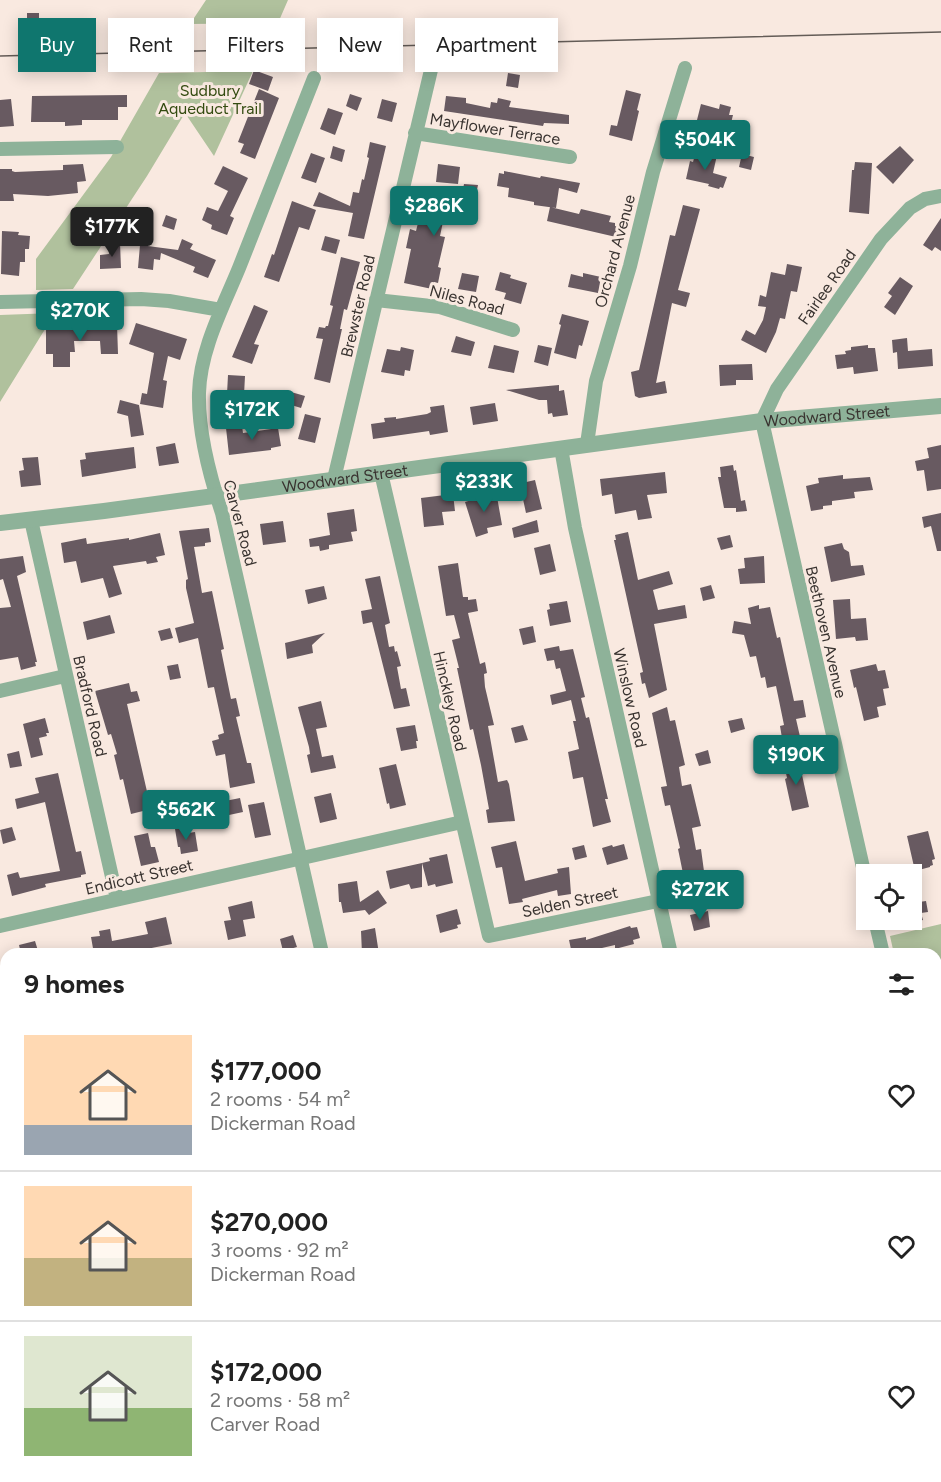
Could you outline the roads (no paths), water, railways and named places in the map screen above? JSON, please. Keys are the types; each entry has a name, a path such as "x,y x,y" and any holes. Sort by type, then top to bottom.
{"street":[{"name":"Orchard Avenue","path":"587,444 596,381 630,266 653,172 685,68"},
{"name":"Brewster Road","path":"334,479 430,72"},
{"name":"Carver Road","path":"314,78 221,310 201,372 199,393 200,414 211,478 222,513 321,948"},
{"name":"Mayflower Terrace","path":"415,134 570,157"},
{"path":"0,148 117,147"},
{"name":"Fairlee Road","path":"762,421 777,389 881,238 910,208 925,199 941,196"},
{"path":"0,302 141,299 169,301 221,310"},
{"name":"Niles Road","path":"376,300 440,307 513,330"},
{"name":"Woodward Street","path":"0,523 762,421 941,406"},
{"name":"Beethoven Avenue","path":"762,421 862,864"},
{"name":"Winslow Road","path":"561,448 575,528 670,948"},
{"name":"Hinckley Road","path":"381,473 489,936"},
{"name":"Bradford Road","path":"31,520 117,899"},
{"path":"0,691 65,676"},
{"name":"Endicott Street","path":"0,926 462,822"},
{"name":"Selden Street","path":"489,936 658,901"},
{"path":"877,930 882,948"}],"tram line":[{"path":"0,56 941,32"}],"park label":[{"name":"Sudbury Aqueduct Trail","path":"210,99"}]}
